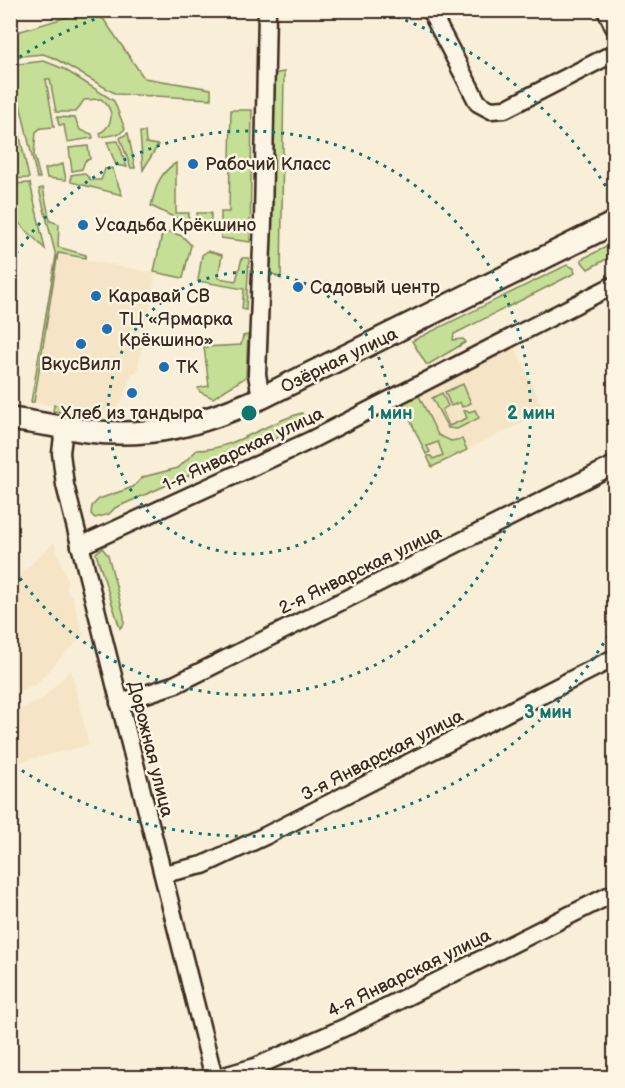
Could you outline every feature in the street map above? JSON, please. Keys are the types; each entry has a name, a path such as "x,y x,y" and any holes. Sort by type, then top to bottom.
{"main road":[{"name":"Озёрная улица","path":"10,419 64,428 109,432 163,430 208,421 261,398 615,223"}],"street":[{"path":"261,398 257,374 264,221 267,10"},
{"path":"430,10 478,103 491,110 504,108 615,53"},
{"path":"606,10 615,27"},
{"name":"1-я Январская улица","path":"80,546 309,441 615,285"},
{"name":"Дорожная улица","path":"64,428 62,470 119,703 216,1077"},
{"name":"2-я Январская улица","path":"119,703 176,684 615,465"},
{"name":"3-я Январская улица","path":"163,874 203,865 265,836 615,658"},
{"name":"4-я Январская улица","path":"216,1077 255,1067 348,1026 615,893"}],"shaded area":[{"path":"55,254 156,273 137,372 132,373 123,399 112,414 31,402"},
{"path":"513,342 544,412 432,467 401,400"},
{"path":"54,542 67,579 67,593 72,596 83,635 35,685 11,693 11,584"},
{"path":"71,670 89,745 11,764 11,713 41,700"}],"green space":[{"path":"87,11 98,11 144,78 211,89 211,99 116,94 43,54 11,57 11,34"},
{"path":"44,61 64,69 114,101 125,129 119,134 101,137 100,133 108,125 111,116 108,107 101,99 84,100 76,112 56,112 50,79 46,79 54,127 41,128 36,132 34,155 40,178 37,178 11,65"},
{"path":"284,72 281,279 270,272 273,74"},
{"path":"11,96 29,178 11,179"},
{"path":"231,110 252,110 250,242 221,238 221,212 229,212"},
{"path":"57,117 75,118 80,130 92,134 93,138 67,142 64,125 59,125"},
{"path":"140,132 145,132 146,143 158,145 143,170"},
{"path":"128,133 135,168 131,168 120,138"},
{"path":"118,141 127,167 116,165 107,142"},
{"path":"88,146 90,159 85,161 82,169 72,171 69,148"},
{"path":"176,163 176,213 189,213 188,224 151,206 162,176"},
{"path":"63,164 66,180 47,178 45,169"},
{"path":"112,168 122,195 71,182 71,175 84,173 91,180 101,180 105,169"},
{"path":"30,183 45,249 11,215 11,184"},
{"path":"43,188 50,221 59,224 58,247 86,255 85,258 58,253 34,402 31,402 56,256 39,189"},
{"path":"197,213 211,213 211,233 197,227"},
{"path":"166,231 182,236 191,245 183,278 154,272 162,234"},
{"path":"614,243 614,255 588,269 582,262 582,259"},
{"path":"208,251 222,255 218,278 236,281 242,258 249,258 246,310 242,309 244,289 198,281 202,255"},
{"path":"567,265 574,268 575,273 454,334 453,340 463,339 466,342 429,364 426,364 412,341"},
{"path":"248,335 246,377 213,398 200,392 198,388 209,386 204,347 241,345 243,336"},
{"path":"463,384 471,403 462,407 460,402 451,406 445,392"},
{"path":"417,392 438,435 451,441 462,439 467,450 432,467 427,456 433,459 443,455 438,442 427,446 430,452 426,454 401,400"},
{"path":"442,393 448,406 442,410 449,426 467,418 464,411 467,410 469,412 475,410 479,418 457,429 448,428 432,398"},
{"path":"54,405 96,412 95,417 53,411"},
{"path":"302,413 305,425 248,451 236,460 219,462 115,508 109,514 95,518 91,514 92,506 99,499 133,487 143,477 178,468 197,450 210,449 237,441"},
{"path":"102,548 108,555 124,616 124,624 120,628 96,553"}],"place":[{"name":"Рабочий Класс","path":"193,164"},
{"name":"Усадьба Крёкшино","path":"83,225"},
{"name":"Садовый центр","path":"298,287"},
{"name":"Каравай СВ","path":"96,296"},
{"name":"ТЦ «Ярмарка Крёкшино»","path":"107,329"},
{"name":"ВкусВилл","path":"81,344"},
{"name":"ТК","path":"164,367"},
{"name":"Хлеб из тандыра","path":"132,393"}]}
